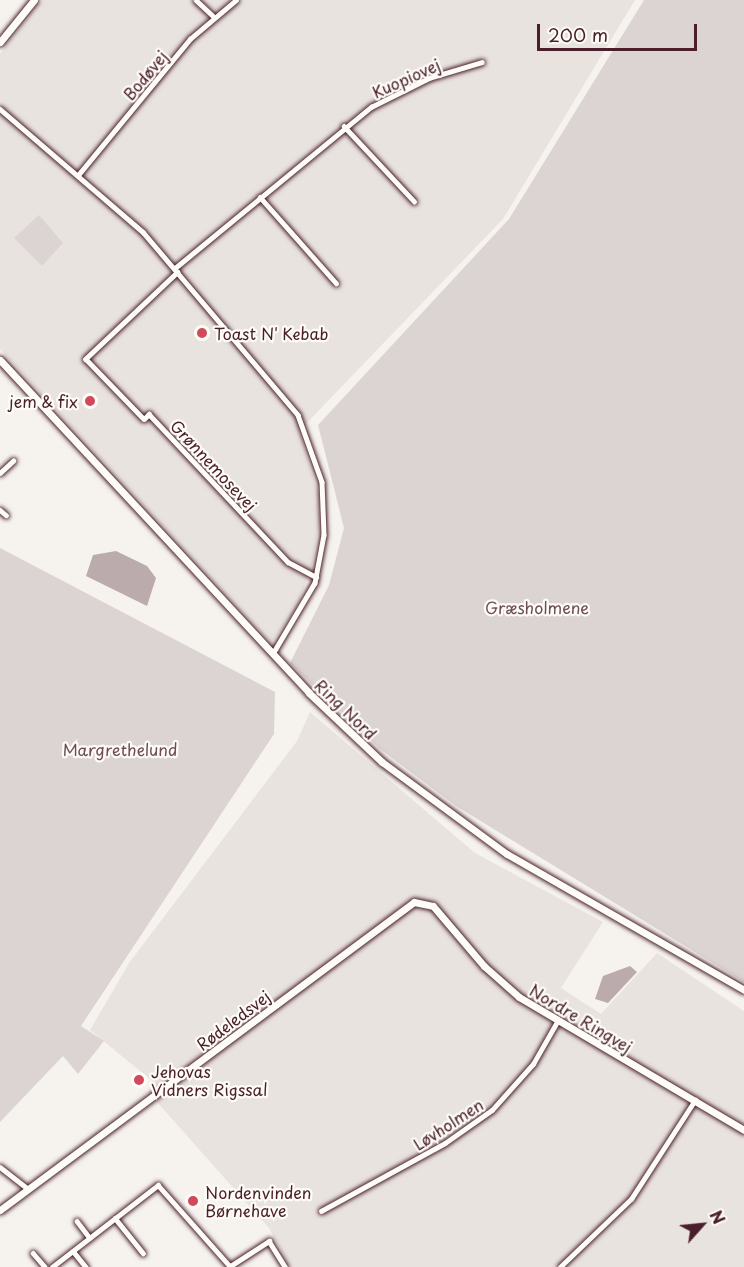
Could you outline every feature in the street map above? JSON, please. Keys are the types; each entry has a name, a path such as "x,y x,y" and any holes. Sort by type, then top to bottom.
{"main road":[{"path":"0,42 34,0"},
{"name":"Ring Nord","path":"0,360 273,654 382,762 456,821 744,990"},
{"name":"Nordre Ringvej","path":"426,903 499,980 557,1022 744,1130"},
{"name":"Rødeledsvej","path":"0,1210 403,908 426,903"}],"street":[{"path":"196,0 213,16"},
{"name":"Bodøvej","path":"80,174 213,16 236,0"},
{"name":"Kuopiovej","path":"177,270 344,126 427,79 482,62"},
{"path":"0,110 80,174 177,270 286,398 308,438 326,513 316,577 300,615 273,654"},
{"path":"344,126 414,201"},
{"path":"260,197 336,283"},
{"name":"Grønnemosevej","path":"177,270 86,358 144,419 149,414 288,562 316,577"},
{"path":"0,473 13,461"},
{"path":"0,510 6,515"},
{"name":"Løvholmen","path":"321,1211 445,1143 492,1110 533,1064 557,1022"},
{"path":"560,1267 631,1199 695,1100"},
{"path":"0,1167 27,1188"},
{"path":"52,1267 154,1187 164,1187 230,1267 269,1241 285,1267"},
{"path":"115,1218 143,1253"},
{"path":"77,1221 90,1238"},
{"path":"73,1251 86,1267"},
{"path":"33,1253 45,1267"}],"shaded area":[{"path":"42,0 635,0 503,219 299,431 318,493 319,523 312,565 297,607 271,643 0,349 0,54"},
{"path":"116,551 147,566 156,578 147,606 86,576 93,555"},
{"path":"310,712 475,853 603,922 561,988 601,1014 657,953 744,1011 744,1267 290,1267 269,1228 148,1092 157,1085 90,1030 129,963 297,741"},
{"path":"630,966 637,972 608,1003 595,999 603,976"}],"green space":[{"name":"Græsholmene","path":"644,0 744,0 744,982 456,806 380,749 290,663 329,585 344,528 318,425 509,219"},
{"path":"39,215 63,243 42,266 14,238"},
{"name":"Margrethelund","path":"0,548 275,692 274,734 81,1026 104,1041 78,1074 63,1056 0,1122"}],"place":[{"name":"Toast N' Kebab","path":"202,333"},
{"name":"jem & fix","path":"90,401"},
{"name":"Jehovas Vidners Rigssal","path":"139,1080"},
{"name":"Nordenvinden Børnehave","path":"193,1201"}]}
